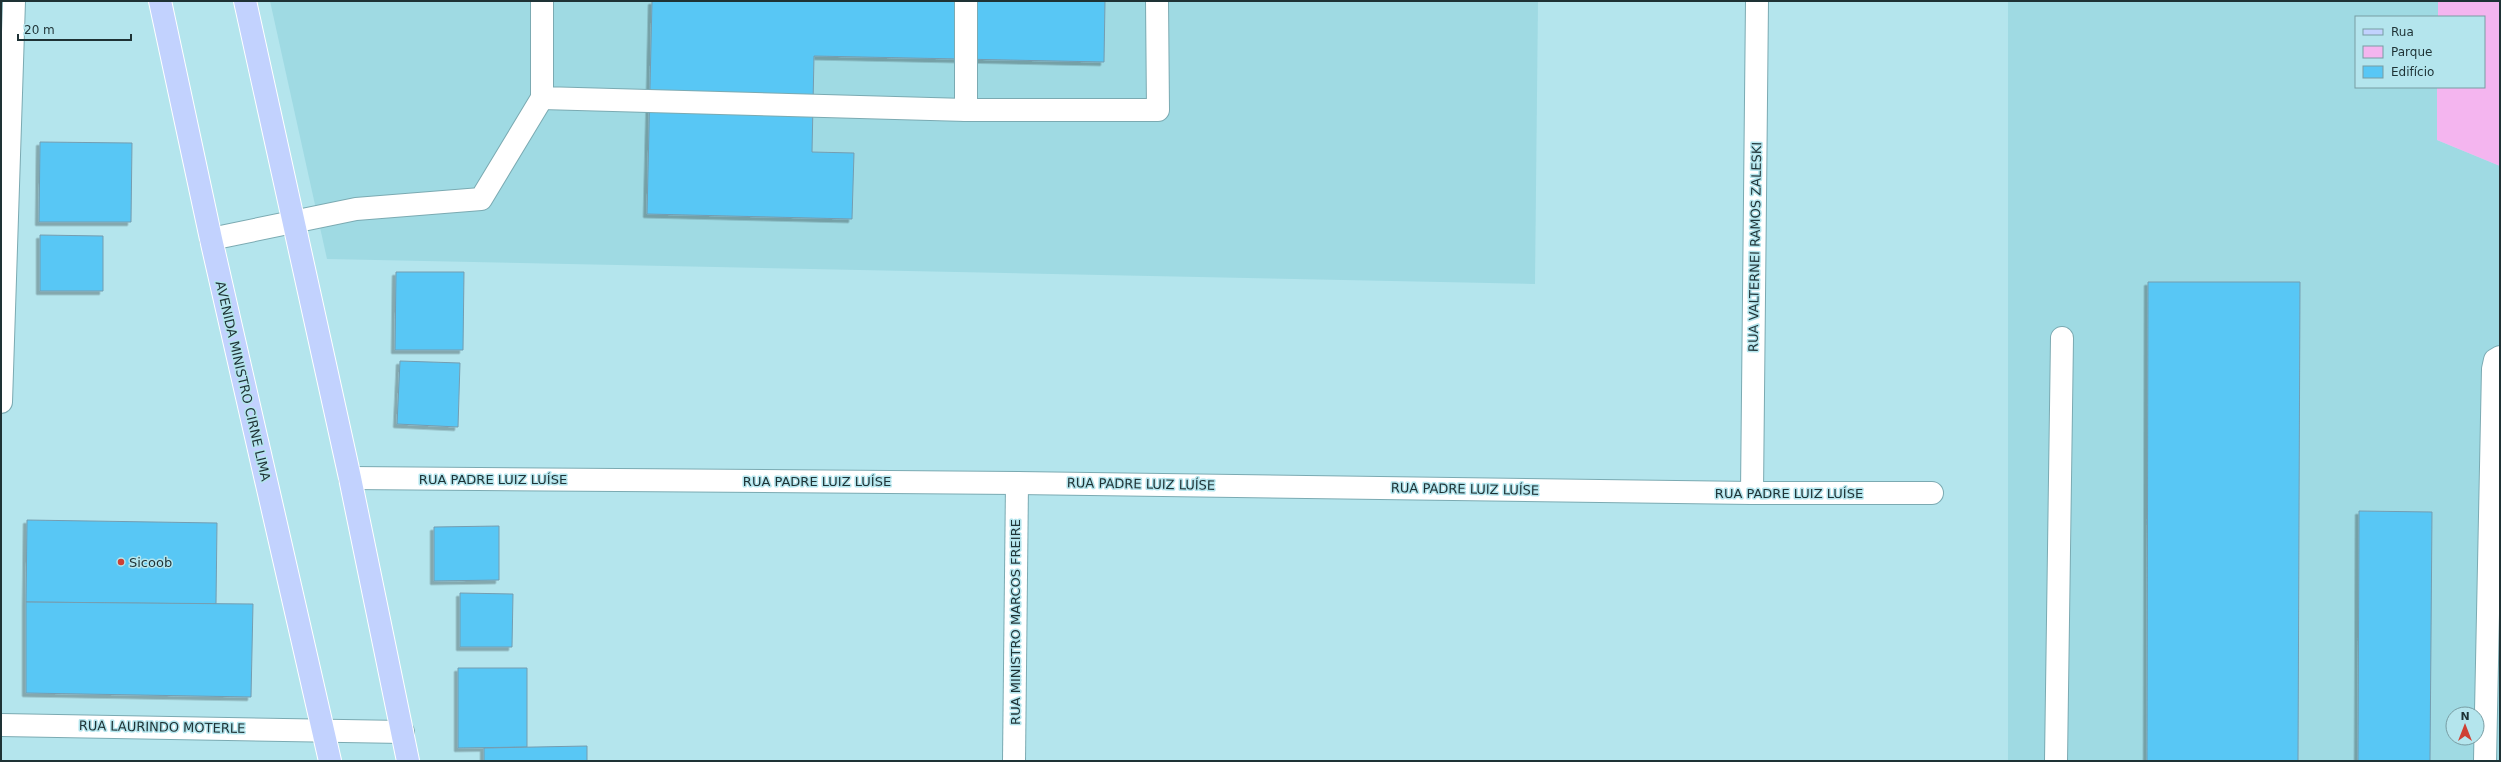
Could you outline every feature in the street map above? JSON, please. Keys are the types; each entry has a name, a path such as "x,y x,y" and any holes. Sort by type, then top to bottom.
{"main road":[{"name":"AVENIDA MINISTRO CIRNE LIMA","path":"160,1 211,239 330,761"},
{"path":"245,1 350,478 408,761"}],"street":[{"path":"1,402 14,1"},
{"path":"211,239 356,209 480,199 542,98 542,1"},
{"path":"966,1 966,110"},
{"path":"542,98 966,110 1158,110 1157,1"},
{"name":"RUA VALTERNEI RAMOS ZALESKI","path":"1752,493 1757,1"},
{"path":"2056,761 2062,338"},
{"path":"2485,761 2493,369 2495,360 2500,357"},
{"name":"RUA PADRE LUIZ LUÍSE","path":"350,478 1016,482 1752,493 1932,493"},
{"name":"RUA MINISTRO MARCOS FREIRE","path":"1014,761 1016,482"},
{"name":"RUA LAURINDO MOTERLE","path":"1,725 403,732"}],"shaded area":[{"path":"270,1 1538,1 1535,284 327,259"},
{"path":"2008,1 2438,1 2438,16 2355,16 2355,88 2437,88 2437,140 2500,166 2500,761 2008,761"}],"green space":[{"path":"2438,1 2500,1 2500,166 2437,140 2437,88 2485,88 2485,16 2438,16"}],"building":[{"path":"652,1 1105,1 1104,62 814,56 812,152 854,153 852,219 647,214"},
{"path":"40,142 132,143 131,222 39,222"},
{"path":"40,235 103,236 103,291 40,291"},
{"path":"396,272 464,272 463,350 395,350"},
{"path":"2148,282 2300,282 2298,761 2147,761"},
{"path":"400,361 460,363 458,427 397,424"},
{"path":"2359,511 2432,512 2430,761 2358,761"},
{"name":"Sicoob","path":"27,520 217,523 216,604 26,602"},
{"path":"499,526 499,580 434,581 434,527"},
{"path":"460,593 513,594 512,647 460,647"},
{"path":"26,602 253,604 251,697 26,693"},
{"path":"458,668 527,668 527,747 458,748"},
{"path":"587,746 587,761 484,761 484,748"}],"place":[{"name":"Sicoob","path":"121,562"}]}
